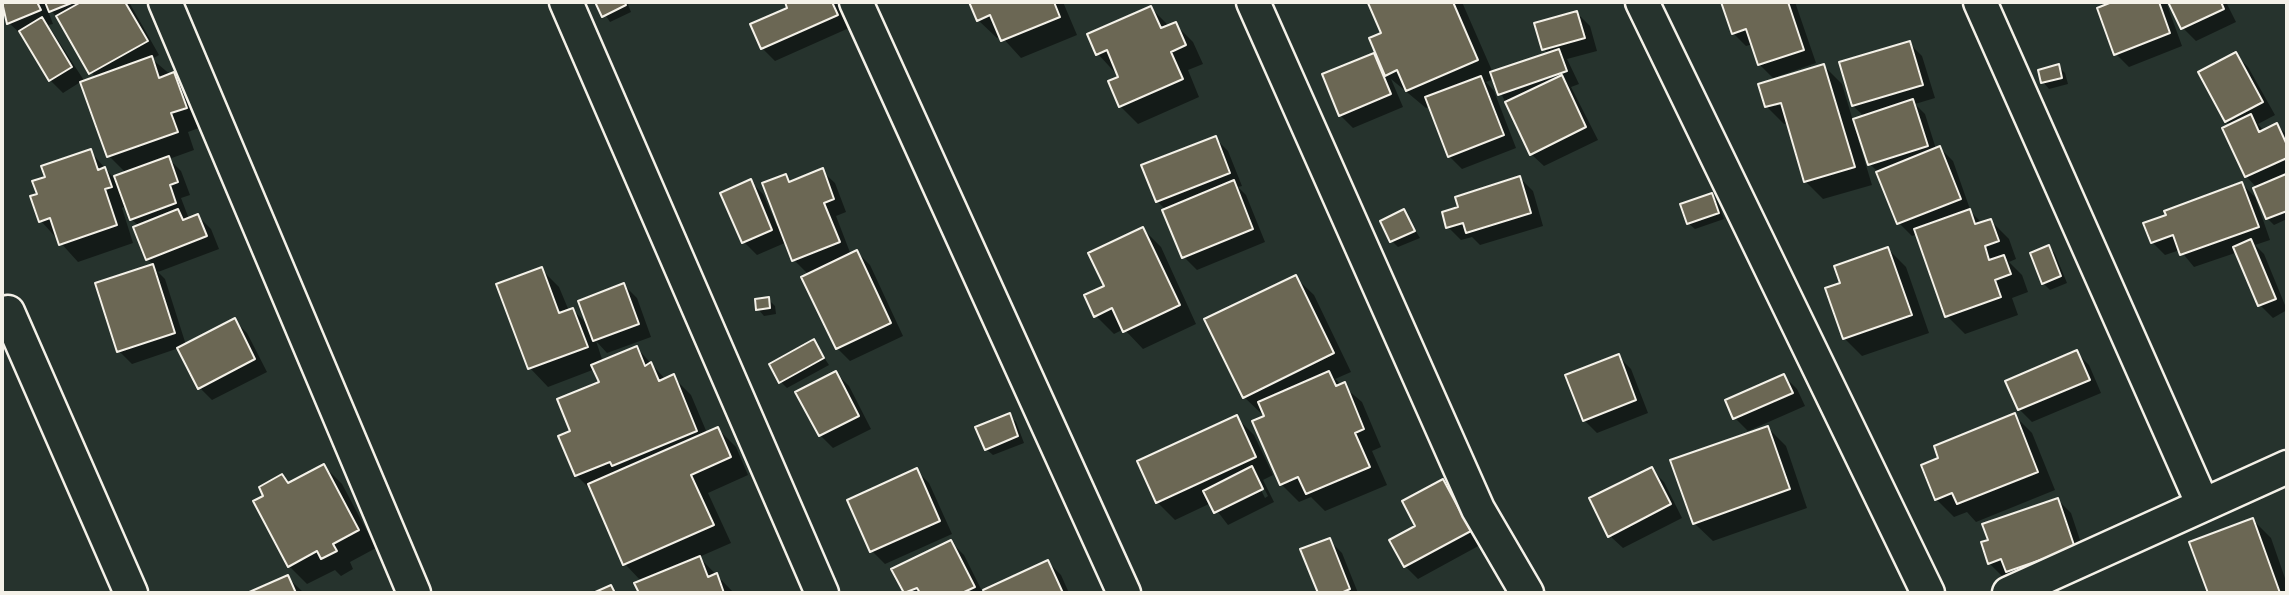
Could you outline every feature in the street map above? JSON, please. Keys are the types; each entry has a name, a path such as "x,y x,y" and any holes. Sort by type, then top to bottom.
{"street":[{"path":"165,2 414,593"},
{"path":"566,2 822,593"},
{"path":"856,2 1124,593"},
{"path":"1253,2 1478,509 1527,593"},
{"path":"1642,2 1928,593"},
{"path":"1980,2 2203,505"},
{"path":"4,307 131,593"},
{"path":"2009,593 2287,467"}],"building":[{"path":"2,2 37,2 41,10 7,24"},
{"path":"45,2 74,2 49,12"},
{"path":"81,2 125,2 148,41 89,74 56,16"},
{"path":"595,2 624,2 626,5 602,17"},
{"path":"785,2 832,2 838,15 761,49 750,24 787,8"},
{"path":"969,2 1054,2 1060,17 1001,41 990,15 977,21"},
{"path":"1453,2 1478,60 1406,91 1397,70 1385,76 1369,38 1381,33 1368,3"},
{"path":"1721,2 1788,2 1804,50 1758,65 1746,29 1732,34"},
{"path":"2112,2 2159,2 2170,33 2114,55 2097,8"},
{"path":"2168,2 2221,2 2224,9 2181,29"},
{"path":"1151,6 1161,28 1176,22 1186,45 1171,52 1183,79 1119,107 1108,81 1118,77 1107,50 1096,55 1087,34"},
{"path":"1577,11 1585,38 1542,50 1534,23"},
{"path":"42,17 72,67 49,81 19,31"},
{"path":"1910,41 1923,85 1852,106 1839,62"},
{"path":"1559,49 1567,71 1498,95 1490,72"},
{"path":"2236,52 2263,102 2225,122 2198,72"},
{"path":"1374,53 1391,94 1339,116 1322,74"},
{"path":"152,56 159,78 174,72 187,108 171,113 178,132 107,157 80,82"},
{"path":"1824,64 1855,167 1804,182 1781,103 1765,107 1758,84"},
{"path":"2059,64 2062,78 2041,83 2038,70"},
{"path":"1562,75 1586,127 1530,155 1505,102"},
{"path":"1481,76 1504,135 1448,157 1425,97"},
{"path":"1913,99 1928,146 1868,165 1853,119"},
{"path":"2251,114 2259,132 2277,123 2287,145 2287,158 2245,177 2222,128"},
{"path":"1216,136 1230,173 1156,202 1141,165"},
{"path":"1940,146 1961,199 1897,224 1876,172"},
{"path":"91,149 98,170 105,167 112,187 105,189 117,225 59,245 50,218 39,222 30,196 37,194 32,181 45,177 41,166"},
{"path":"169,156 178,182 170,185 176,203 130,220 114,176"},
{"path":"823,168 834,199 824,203 840,242 792,261 762,183 786,174 789,182"},
{"path":"2286,174 2287,211 2266,219 2253,188"},
{"path":"1520,176 1531,213 1466,233 1463,223 1446,228 1442,212 1458,207 1455,197"},
{"path":"751,179 772,230 742,243 720,193"},
{"path":"1234,180 1253,229 1182,258 1162,210"},
{"path":"2242,182 2259,227 2180,255 2173,235 2151,243 2143,223 2166,215 2164,211"},
{"path":"1712,193 1719,213 1687,224 1680,204"},
{"path":"178,209 183,220 198,214 207,236 146,260 133,227"},
{"path":"1404,209 1415,231 1390,242 1380,221"},
{"path":"1970,209 1975,224 1991,219 1999,241 1985,246 1989,260 2004,255 2011,274 1995,280 2001,297 1945,317 1914,229"},
{"path":"1143,227 1180,305 1123,332 1112,308 1094,317 1084,295 1104,286 1088,253"},
{"path":"2251,239 2276,299 2258,306 2233,247"},
{"path":"2049,245 2061,276 2042,284 2030,253"},
{"path":"1888,247 1912,315 1843,339 1825,288 1840,283 1834,266"},
{"path":"857,250 891,323 836,349 801,277"},
{"path":"153,264 175,333 117,352 95,283"},
{"path":"542,267 559,313 573,308 588,347 528,369 496,284"},
{"path":"1296,275 1334,353 1243,398 1204,319"},
{"path":"624,283 639,324 593,341 578,301"},
{"path":"769,297 770,308 756,310 755,299"},
{"path":"235,318 255,359 198,389 177,348"},
{"path":"814,339 824,358 779,383 769,364"},
{"path":"637,346 645,366 651,362 659,381 674,374 697,431 612,466 610,462 575,476 558,436 570,431 557,399 599,382 591,365"},
{"path":"2077,350 2090,380 2018,410 2005,381"},
{"path":"1619,354 1636,400 1583,421 1565,375"},
{"path":"836,371 859,416 819,436 795,392"},
{"path":"1329,371 1336,386 1345,382 1364,429 1355,433 1370,467 1306,494 1298,477 1280,485 1252,421 1264,416 1258,402"},
{"path":"1784,374 1793,393 1733,419 1725,400"},
{"path":"1010,413 1018,436 985,450 975,427"},
{"path":"2015,413 2038,472 1957,504 1952,493 1935,500 1921,465 1938,458 1934,446"},
{"path":"1237,415 1256,457 1156,503 1137,461"},
{"path":"1768,426 1790,489 1693,524 1670,460"},
{"path":"718,427 731,457 691,475 714,525 623,565 588,484"},
{"path":"324,464 359,530 333,544 337,551 321,559 317,551 288,567 253,501 263,496 259,487 282,474 288,483"},
{"path":"1252,466 1263,489 1214,513 1203,491"},
{"path":"1652,467 1671,504 1608,537 1589,498"},
{"path":"917,468 940,521 870,552 847,500"},
{"path":"1443,479 1471,531 1404,567 1389,540 1415,526 1402,501"},
{"path":"2058,498 2075,548 2006,572 2001,559 1988,564 1981,542 1988,540 1982,524"},
{"path":"2253,518 2280,593 2208,593 2189,542"},
{"path":"1330,538 1350,589 1341,593 1318,593 1300,549"},
{"path":"951,540 975,587 962,593 920,593 917,588 904,593 891,569"},
{"path":"700,556 708,577 717,573 724,593 639,593 634,583"},
{"path":"1048,560 1063,593 985,593 983,590"},
{"path":"288,575 296,593 247,593"},
{"path":"611,585 615,593 593,593"}]}
